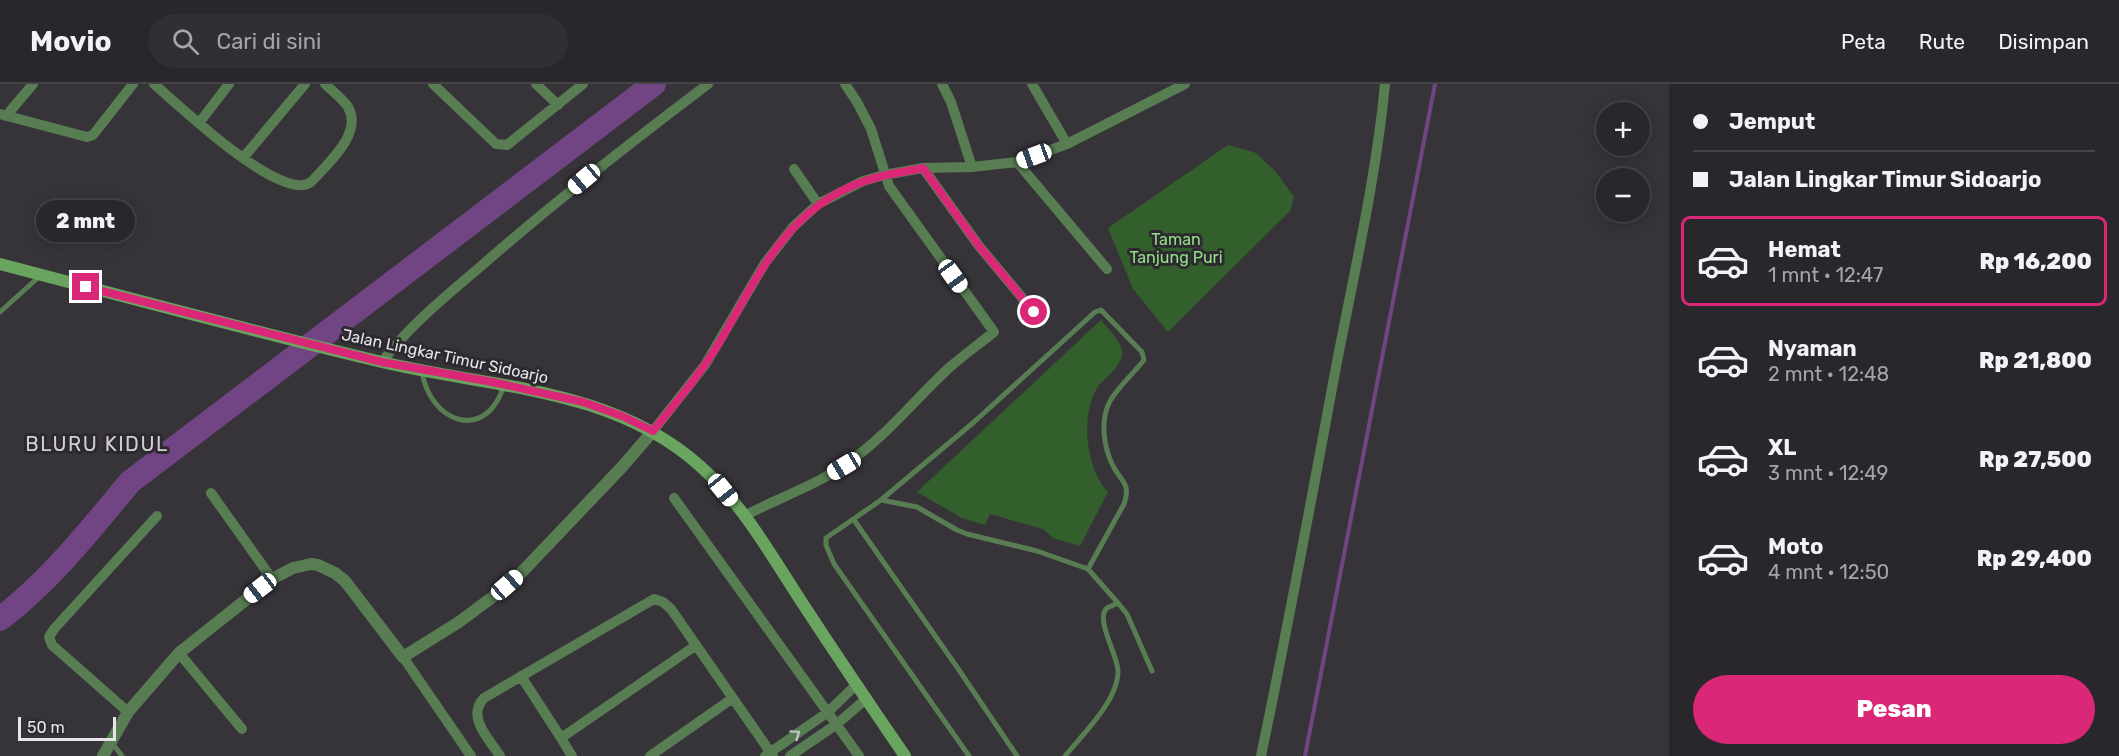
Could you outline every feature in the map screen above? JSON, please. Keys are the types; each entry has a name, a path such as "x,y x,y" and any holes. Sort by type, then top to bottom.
{"main road":[{"name":"Jalan Lingkar Timur Sidoarjo","path":"0,264 382,362 504,384 583,402 622,416 653,431 701,467 744,516 905,756"}],"street":[{"path":"33,84 3,115 87,138 93,135 133,84"},
{"path":"154,84 243,158 267,173 291,183 303,185 314,179 346,141 350,129 351,114 348,106 325,84"},
{"path":"199,123 230,84"},
{"path":"243,158 305,84"},
{"path":"434,84 496,144 507,146 583,84"},
{"path":"537,84 558,105"},
{"path":"382,362 412,327 512,239 708,84"},
{"path":"744,516 770,502 812,485 844,466 888,431 951,367 994,333 889,186 871,129 845,84"},
{"path":"942,84 951,102 972,167"},
{"path":"1032,84 1067,144"},
{"path":"403,657 459,622 521,573 622,467 705,365 765,262 793,227 818,204 863,181 884,175 923,168 972,167 1017,162 1067,144 1185,84"},
{"path":"1261,756 1357,260 1381,124 1385,84"},
{"path":"1017,162 1107,269"},
{"path":"923,168 979,246 1034,312"},
{"path":"794,169 818,204"},
{"path":"211,493 272,579"},
{"path":"674,498 859,756"},
{"path":"128,712 52,645 49,637 157,516"},
{"path":"103,756 128,712 179,653 272,579 306,564 318,565 345,581 403,657 471,756"},
{"path":"500,756 478,722 478,710 484,698 654,599 667,604 733,698 769,755 828,711 857,684"},
{"path":"561,738 695,646"},
{"path":"179,653 242,729"},
{"path":"521,676 572,756"},
{"path":"650,756 733,698"},
{"path":"790,756 837,724 867,698"}],"lane":[{"path":"0,312 41,275"},
{"path":"969,756 834,564 826,545 826,538 881,500 974,422 1095,312 1101,310 1142,352 1144,360 1115,393 1109,404 1104,430 1105,444 1114,468 1128,492 1124,504 1088,569"},
{"path":"422,370 426,389 431,399 446,413 465,420 476,420 490,412 500,399 504,384"},
{"path":"881,500 917,507 967,534 1037,551 1088,569 1127,614 1152,671"},
{"path":"854,520 1017,756"},
{"path":"1065,756 1102,711 1114,689 1118,664 1104,623 1105,611 1118,603"},
{"path":"111,742 122,756"}],"green space":[{"name":"Taman Tanjung Puri","path":"1228,145 1256,153 1276,172 1294,197 1290,211 1168,332 1133,289 1108,228"},
{"path":"1101,320 1119,342 1122,356 1117,366 1097,388 1088,413 1090,456 1108,492 1080,546 1053,538 1043,529 990,514 985,525 962,518 917,492"}],"waterway":[{"path":"0,619 53,572 130,482 654,84"},
{"path":"1305,756 1435,84"}],"district":[{"name":"BLURU KIDUL","path":"97,444"}],"route":[{"path":"86,287 382,362 492,382 583,402 622,416 653,431 705,365 765,262 805,215 818,204 863,181 923,168 979,246 1034,312"}]}
